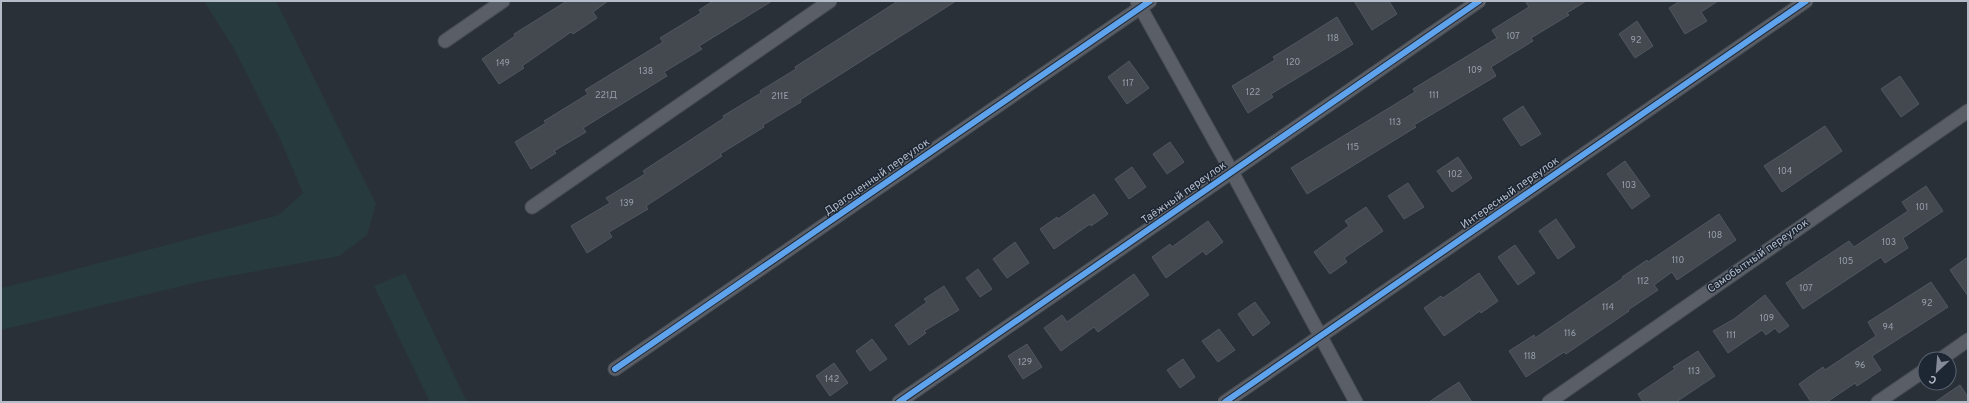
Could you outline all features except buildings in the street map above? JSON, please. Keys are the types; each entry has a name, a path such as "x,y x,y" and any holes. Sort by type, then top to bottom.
{"street":[{"path":"446,41 503,1"},
{"path":"532,208 830,1"},
{"name":"Таёжный переулок","path":"900,402 1479,1"},
{"name":"Интересный переулок","path":"1224,402 1806,1"},
{"path":"1143,3 1356,402"},
{"name":"Драгоценный переулок","path":"615,369 1143,3"},
{"name":"Самобытный переулок","path":"1549,402 1968,111"},
{"path":"1952,351 1968,340"},
{"path":"1878,402 1917,375"}],"green space":[{"path":"204,1 276,1 376,204 367,235 339,256 202,281 1,330 1,288 279,215 303,193 281,141 233,47"},
{"path":"405,273 467,402 430,402 374,286"}],"cycle path":[{"path":"615,369 1150,1"},
{"path":"899,402 1479,1"},
{"path":"1225,402 1806,1"}]}
